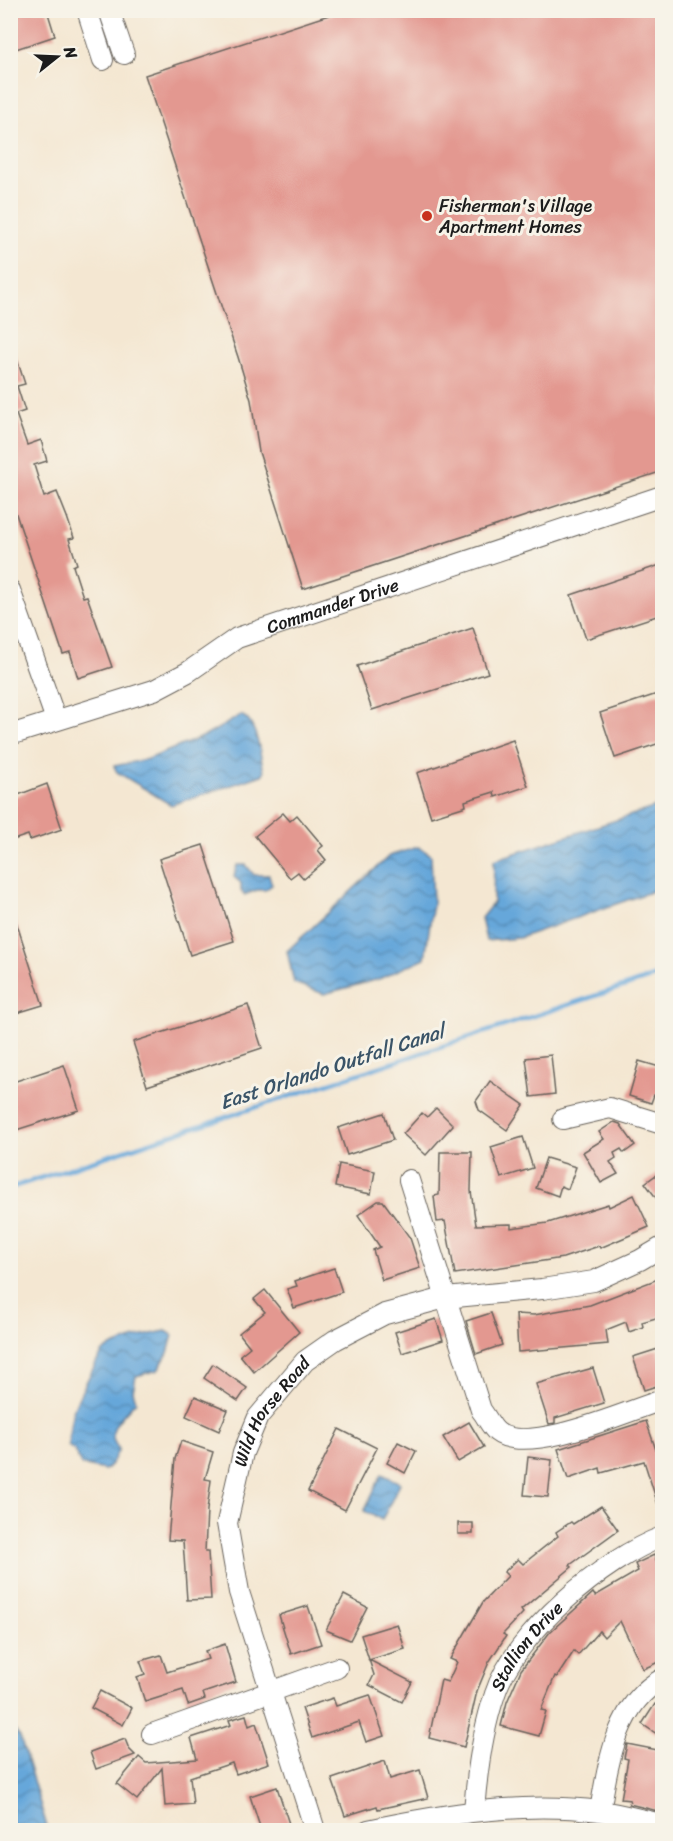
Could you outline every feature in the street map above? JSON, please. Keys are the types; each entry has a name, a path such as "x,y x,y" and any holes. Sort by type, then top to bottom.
{"street":[{"path":"87,10 104,60"},
{"path":"109,10 124,54"},
{"name":"Commander Drive","path":"10,735 154,690 188,672 237,638 663,496"},
{"path":"10,590 56,720"},
{"path":"563,1119 610,1108 663,1124"},
{"path":"410,1180 481,1410 498,1433 522,1441 550,1438 663,1400"},
{"name":"Wild Horse Road","path":"315,1830 239,1592 227,1523 243,1453 258,1416 305,1361 335,1340 385,1314 445,1298 542,1289 594,1281 663,1247"},
{"name":"Stallion Drive","path":"474,1811 478,1757 495,1691 522,1647 560,1606 594,1575 640,1545 663,1537"},
{"path":"152,1734 336,1668"},
{"path":"600,1811 608,1762 622,1721 653,1684 663,1679"},
{"path":"368,1830 474,1811 531,1808 600,1811 663,1824"}],"water":[{"path":"241,715 247,719 255,732 264,772 262,775 171,805 117,772 114,766 148,759 207,735"},
{"path":"662,805 662,888 519,938 486,941 481,918 493,903 494,860"},
{"path":"418,847 431,855 433,903 425,958 379,979 324,994 294,983 287,951 389,856"},
{"path":"237,865 246,865 254,875 269,875 272,885 265,890 257,890 244,895 241,891 241,883 234,877"},
{"path":"166,1331 173,1335 168,1353 158,1370 136,1376 133,1391 136,1401 120,1418 113,1430 114,1442 119,1449 112,1463 105,1470 81,1465 75,1451 68,1446 71,1422 79,1397 101,1354 125,1342"},
{"path":"382,1474 400,1483 382,1520 364,1511"},
{"path":"11,1726 20,1737 48,1830 11,1830"}],"building":[{"path":"10,10 47,10 55,36 10,51"},
{"name":"Fisherman's Village Apartment Homes","path":"344,10 663,10 663,471 303,589 259,452 251,400 238,357 145,75"},
{"path":"10,347 13,347 25,384 17,386 25,411 16,414 27,445 41,440 47,461 34,465 44,497 57,492 67,517 74,538 69,539 77,564 73,566 83,597 87,596 112,667 78,678 70,652 63,654 10,496"},
{"path":"663,564 663,614 586,639 571,595"},
{"path":"473,628 488,673 372,710 357,666"},
{"path":"663,692 663,742 615,758 600,713"},
{"path":"513,740 528,786 495,797 494,792 465,801 466,806 431,817 417,773"},
{"path":"47,784 62,829 30,840 28,835 10,841 10,798"},
{"path":"283,813 290,821 297,815 323,846 318,850 326,860 304,879 298,872 290,878 255,836"},
{"path":"203,845 234,941 190,955 159,859"},
{"path":"13,912 43,1005 10,1015 10,913"},
{"path":"248,1005 262,1048 147,1086 133,1042"},
{"path":"551,1055 555,1094 531,1097 526,1058"},
{"path":"639,1061 663,1068 663,1099 654,1095 651,1103 629,1096"},
{"path":"64,1065 79,1110 10,1132 10,1083"},
{"path":"490,1081 524,1105 507,1130 479,1110 476,1101"},
{"path":"436,1108 453,1125 426,1155 403,1134 422,1113 427,1117"},
{"path":"384,1113 393,1140 347,1155 338,1128"},
{"path":"614,1122 620,1124 635,1145 624,1153 621,1149 614,1153 616,1158 610,1162 618,1174 601,1183 583,1152 604,1139 599,1132"},
{"path":"523,1137 533,1168 501,1178 491,1147"},
{"path":"440,1152 472,1152 471,1191 476,1225 511,1224 511,1228 548,1223 608,1204 609,1207 634,1195 649,1227 600,1248 599,1246 563,1258 455,1274 445,1221 437,1222 434,1196 439,1195"},
{"path":"546,1158 576,1167 568,1189 561,1186 558,1196 536,1188"},
{"path":"339,1164 375,1171 371,1194 335,1187"},
{"path":"663,1170 663,1207 645,1183"},
{"path":"378,1201 383,1201 410,1238 420,1268 382,1280 373,1250 380,1247 358,1215"},
{"path":"334,1268 342,1292 294,1308 287,1289 297,1286 295,1281"},
{"path":"663,1277 663,1316 642,1322 643,1327 629,1332 626,1322 606,1330 608,1344 518,1352 516,1314 534,1315 590,1305"},
{"path":"265,1290 299,1332 254,1372 240,1355 250,1347 239,1333 265,1312 254,1299"},
{"path":"491,1313 502,1345 476,1354 466,1321"},
{"path":"436,1319 443,1340 402,1353 395,1332"},
{"path":"658,1349 663,1364 663,1384 644,1390 633,1357"},
{"path":"213,1364 247,1388 238,1401 204,1378"},
{"path":"593,1368 604,1403 555,1418 555,1423 549,1424 536,1384"},
{"path":"195,1396 228,1410 219,1431 186,1416"},
{"path":"646,1421 663,1470 663,1511 660,1511 644,1461 601,1473 600,1468 568,1479 558,1449"},
{"path":"469,1422 484,1447 458,1462 443,1437"},
{"path":"339,1429 377,1448 345,1510 308,1491"},
{"path":"181,1441 213,1452 205,1479 211,1480 205,1552 208,1552 211,1599 187,1600 183,1541 168,1540 175,1459"},
{"path":"398,1442 416,1451 405,1473 387,1463"},
{"path":"528,1457 552,1460 548,1497 524,1495"},
{"path":"601,1506 618,1530 570,1565 572,1567 521,1610 523,1613 503,1634 506,1636 489,1662 477,1691 464,1747 429,1738 441,1680 448,1682 457,1662 450,1659 483,1602 508,1576 504,1572 518,1559 523,1564 558,1536 556,1532"},
{"path":"458,1523 473,1523 473,1534 458,1534"},
{"path":"654,1555 663,1577 663,1660 643,1669 620,1621 604,1637 599,1631 578,1655 574,1651 557,1677 555,1676 541,1710 546,1711 539,1736 501,1726 507,1702 521,1670 550,1632 593,1593 595,1596 638,1571 635,1564"},
{"path":"344,1595 367,1607 350,1640 326,1630"},
{"path":"308,1606 321,1644 291,1654 279,1615"},
{"path":"397,1624 405,1649 369,1660 361,1635"},
{"path":"225,1644 236,1682 203,1693 205,1699 188,1705 183,1690 145,1702 137,1677 145,1674 140,1661 161,1655 167,1672 208,1659 205,1651"},
{"path":"369,1660 412,1682 402,1702 369,1685 374,1675"},
{"path":"100,1691 132,1708 123,1725 91,1708"},
{"path":"370,1695 384,1736 366,1742 359,1722 312,1738 302,1708 333,1698 336,1706"},
{"path":"655,1704 663,1709 663,1738 642,1724"},
{"path":"246,1715 249,1726 256,1723 269,1763 236,1774 232,1763 190,1777 193,1804 165,1806 162,1768 137,1800 117,1784 139,1757 146,1763 197,1759 191,1738 231,1725 229,1720"},
{"path":"125,1739 129,1749 135,1755 96,1769 90,1752"},
{"path":"627,1744 663,1751 658,1811 629,1804 630,1800 621,1799 628,1759 624,1758"},
{"path":"385,1761 390,1779 420,1770 428,1798 378,1809 377,1806 345,1816 332,1779"},
{"path":"277,1787 291,1830 261,1830 250,1796"}],"waterway":[{"name":"East Orlando Outfall Canal","path":"10,1188 662,974"}],"place":[{"name":"Fisherman's Village Apartment Homes","path":"427,216"}]}
